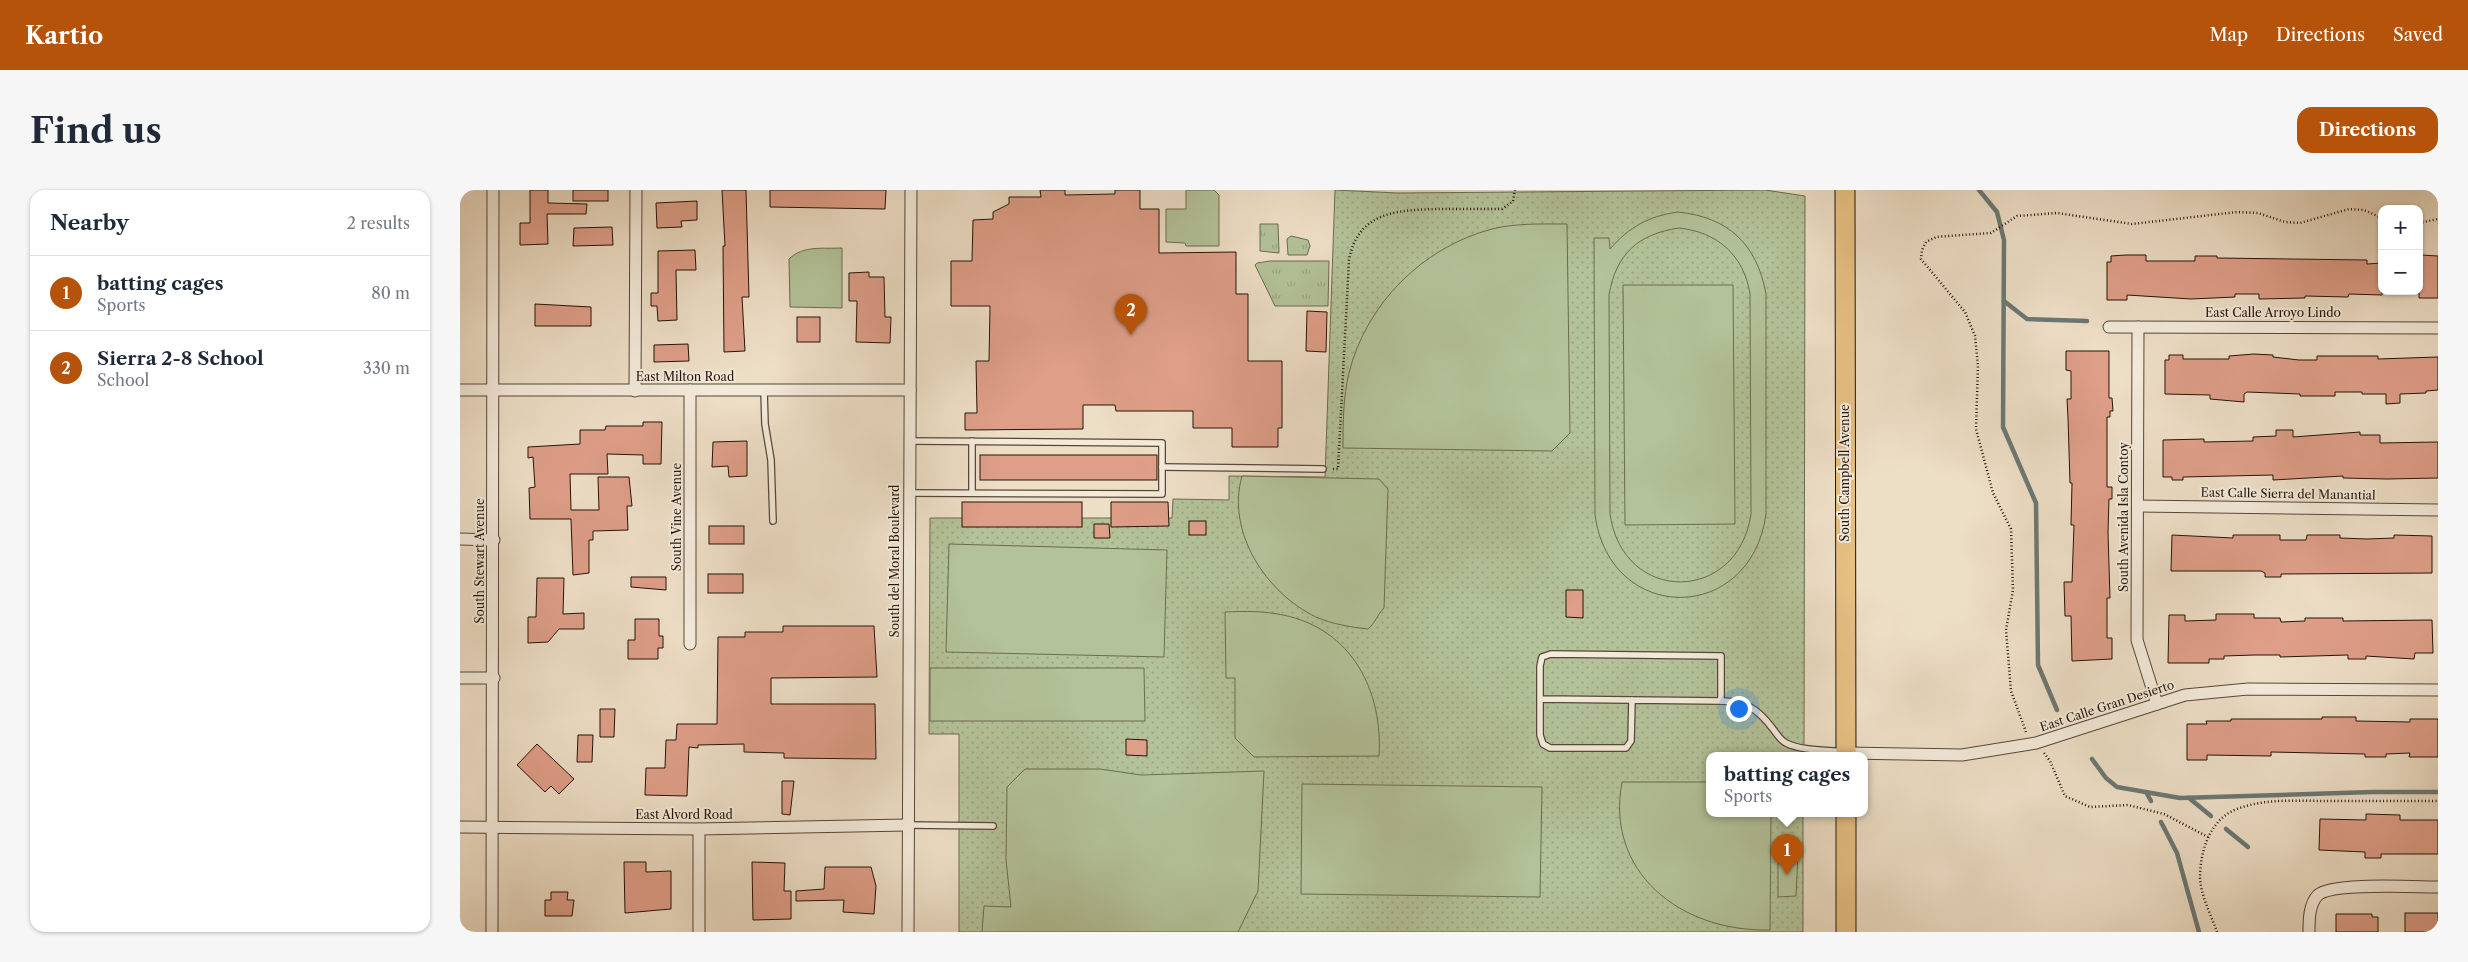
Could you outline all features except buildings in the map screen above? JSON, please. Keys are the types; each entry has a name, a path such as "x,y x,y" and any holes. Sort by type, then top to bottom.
{"main road":[{"name":"South Campbell Avenue","path":"1845,194 1846,752"},
{"path":"1846,817 1846,932"}],"street":[{"name":"South Stewart Avenue","path":"492,932 494,678 493,190"},
{"path":"635,391 636,190"},
{"name":"South del Moral Boulevard","path":"908,932 911,190"},
{"name":"South Avenida Isla Contoy","path":"2138,326 2137,640 2157,704"},
{"name":"East Calle Arroyo Lindo","path":"2108,327 2438,328"},
{"name":"East Milton Road","path":"460,390 910,390"},
{"name":"South Vine Avenue","path":"690,390 690,644"},
{"name":"East Calle Sierra del Manantial","path":"2138,506 2438,510"},
{"path":"460,539 494,540"},
{"path":"460,678 494,678"},
{"name":"East Calle Gran Desierto","path":"1868,754 1962,755 2036,743 2185,695 2248,689 2438,690"},
{"name":"East Alvord Road","path":"460,827 699,829 907,825"},
{"path":"699,829 699,932"},
{"path":"2309,932 2311,910 2317,889 2345,887 2438,887"}],"lane":[{"path":"764,390 765,424 771,460 773,521"},
{"path":"909,440 1162,443 1162,494 909,493"},
{"path":"972,440 972,493"},
{"path":"1162,467 1323,469"},
{"path":"1632,700 1631,742 1626,748 1550,748 1543,744 1540,735 1540,666 1542,657 1550,654 1721,656 1721,701"},
{"path":"1540,699 1742,702 1756,709 1780,738 1787,743 1835,752"},
{"path":"907,825 993,826"}],"path":[{"path":"1323,469 1338,469 1348,268 1350,253 1358,236 1370,223 1387,214 1410,210 1502,209 1511,204 1515,191"},
{"path":"2208,837 2164,814 2128,805 2090,807 2065,796 2050,761 2023,728 2012,691 2006,630 2013,590 2012,529 1993,493 1976,429 1978,366 1975,336 1964,312 1921,260 1922,250 1926,242 1936,237 1991,233 2017,216 2057,213 2132,224 2238,212 2258,213 2285,222 2300,223 2349,209 2364,210 2378,216"},
{"path":"2423,221 2438,219"},
{"path":"2217,932 2204,899 2200,879 2202,855 2208,837 2221,819 2237,809 2291,801 2438,801"}],"green space":[{"path":"1186,190 1214,190 1219,195 1219,246 1186,246 1185,243 1166,242 1166,209 1186,209"},
{"path":"1335,190 1398,193 1765,190 1805,196 1804,752 1706,752 1706,817 1803,817 1803,932 959,932 959,734 929,734 930,518 1172,518 1173,499 1229,500 1229,476 1325,477"},
{"path":"1678,212 1712,220 1737,236 1747,247 1755,261 1762,276 1766,294 1766,514 1755,550 1735,576 1709,592 1680,597 1652,592 1626,577 1606,551 1595,515 1594,238 1609,238 1610,249 1625,234 1640,224","holes":["1679,228 1693,230 1717,240 1735,257 1747,280 1750,294 1751,514 1742,544 1725,565 1704,578 1680,582 1657,578 1636,565 1619,544 1610,514 1609,295 1617,268 1631,248 1652,235 1665,231"]},
{"path":"1260,224 1278,224 1279,253 1260,251"},
{"path":"1529,224 1567,224 1570,433 1552,451 1343,448 1346,391 1349,373 1357,348 1369,324 1401,282 1421,264 1443,249 1492,229"},
{"path":"1291,236 1308,240 1310,246 1307,255 1288,255 1287,239"},
{"path":"842,248 842,308 790,307 789,259 807,250"},
{"path":"1270,261 1329,261 1328,306 1275,306 1255,265"},
{"path":"1623,285 1733,285 1735,524 1625,525"},
{"path":"1242,476 1379,479 1388,489 1384,608 1368,629 1328,622 1316,617 1281,593 1266,577 1245,539 1240,518 1239,497"},
{"path":"949,544 1167,550 1164,657 946,652"},
{"path":"1225,612 1269,613 1307,622 1328,634 1345,649 1358,666 1369,687 1379,732 1379,756 1254,757 1235,738 1235,678 1226,678"},
{"path":"930,668 1144,668 1145,721 930,721"},
{"path":"1025,769 1100,769 1141,775 1264,771 1258,891 1238,932 982,932 984,906 1011,907 1006,860 1007,787"},
{"path":"1622,782 1706,782 1706,817 1771,817 1770,930 1737,928 1706,920 1679,908 1656,890 1637,868 1625,843 1620,814"},
{"path":"1302,784 1542,787 1540,897 1301,894"},
{"path":"1778,854 1798,854 1796,896 1778,897"}],"waterway":[{"path":"1979,190 1997,212 2004,240 2003,427 2036,503 2038,665 2057,710"},
{"path":"2004,301 2027,319 2087,321"},
{"path":"2092,759 2106,778 2117,787 2180,798 2373,792 2438,792"},
{"path":"2146,792 2151,801"},
{"path":"2189,798 2211,816"},
{"path":"2161,822 2177,853 2199,932"},
{"path":"2226,829 2248,847"}],"place":[{"name":"Sierra 2-8 School","path":"1131,335"},
{"name":"batting cages","path":"1787,875"}]}
